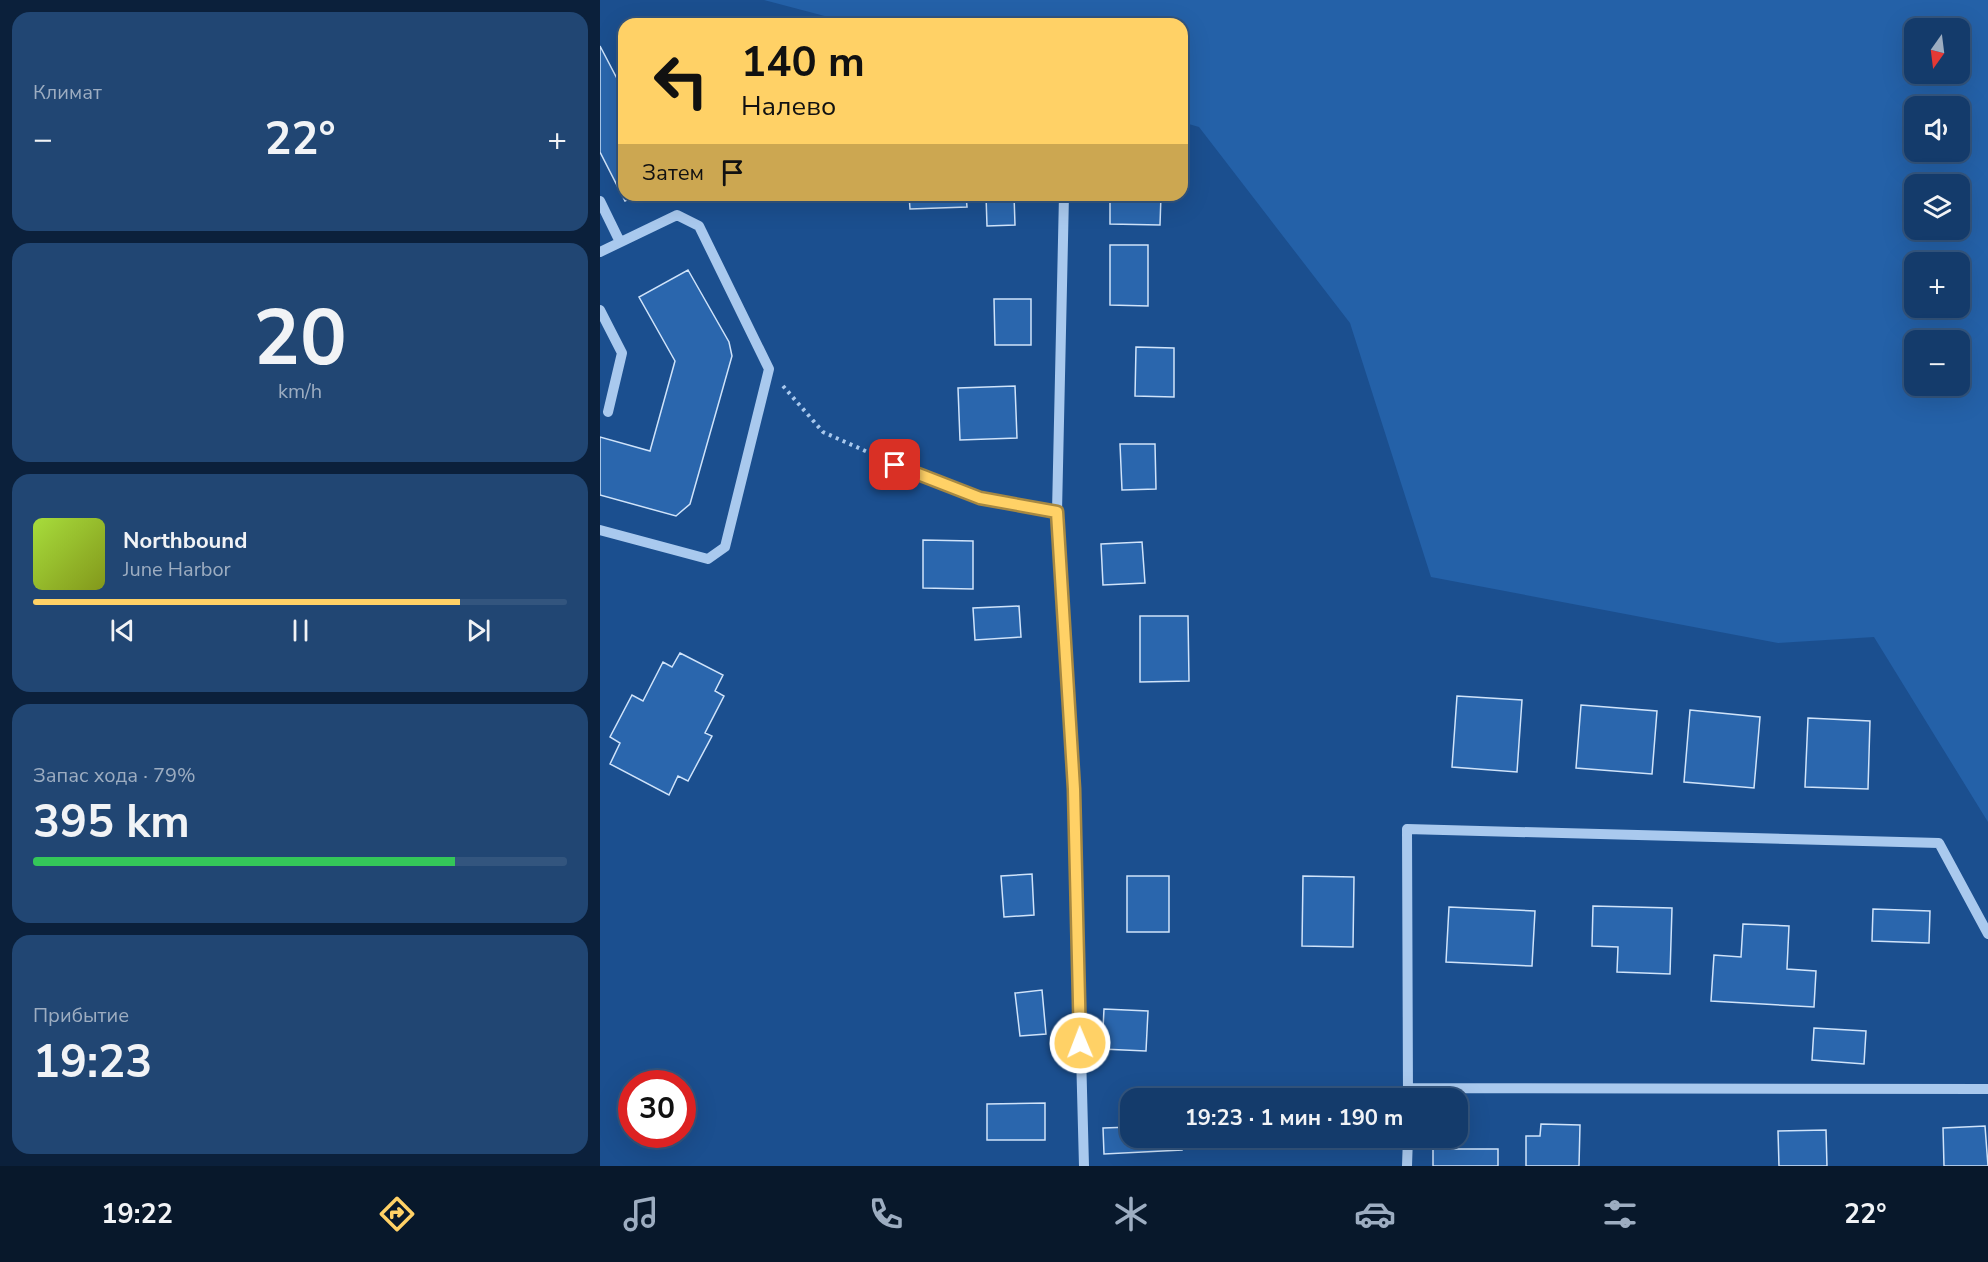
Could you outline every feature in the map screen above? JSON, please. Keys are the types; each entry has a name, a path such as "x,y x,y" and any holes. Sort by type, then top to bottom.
{"street":[{"path":"600,201 620,242"},
{"path":"1064,201 1057,512 1074,789 1084,1166"},
{"path":"600,252 677,215 699,226 769,369 725,547 708,559 600,530"},
{"path":"600,310 622,353 608,412"},
{"path":"895,465 980,498 1057,512"},
{"path":"1408,1088 1407,829 1939,843 1988,934"},
{"path":"1468,1093 1988,1089"},
{"path":"1407,1166 1408,1148"}],"path":[{"path":"769,369 823,432 895,465"}],"shaded area":[{"path":"764,0 1988,0 1988,822 1874,637 1778,643 1431,577 1350,323 1199,127 1188,124 1188,18 832,18"}],"building":[{"path":"600,46 618,80 618,187 600,152"},
{"path":"909,201 966,201 967,207 910,209"},
{"path":"986,201 1014,201 1015,225 987,226"},
{"path":"1110,201 1161,201 1160,225 1110,224"},
{"path":"1110,245 1148,245 1148,306 1110,305"},
{"path":"688,270 729,342 732,356 690,504 676,516 600,495 600,437 650,451 675,361 639,297"},
{"path":"994,299 1031,299 1031,345 995,345"},
{"path":"1136,347 1174,348 1174,397 1135,396"},
{"path":"1015,386 1017,438 960,440 958,388"},
{"path":"1120,444 1155,444 1156,489 1122,490"},
{"path":"923,540 973,541 973,589 923,588"},
{"path":"1142,542 1145,583 1103,585 1101,544"},
{"path":"1019,606 1021,637 975,640 973,608"},
{"path":"1140,616 1188,616 1189,681 1140,682"},
{"path":"680,653 723,675 715,691 724,696 705,733 712,736 688,781 678,776 669,795 610,764 620,743 610,737 632,695 643,701 663,662 672,667"},
{"path":"1457,696 1522,700 1517,772 1452,767"},
{"path":"1581,705 1657,711 1652,774 1576,768"},
{"path":"1690,710 1760,717 1754,788 1684,782"},
{"path":"1808,718 1870,721 1868,789 1805,787"},
{"path":"1032,874 1034,915 1004,917 1001,876"},
{"path":"1127,876 1169,876 1169,932 1127,932"},
{"path":"1303,876 1354,877 1353,947 1302,946"},
{"path":"1593,906 1672,908 1670,974 1617,972 1618,947 1592,946"},
{"path":"1449,907 1535,911 1532,966 1446,962"},
{"path":"1873,909 1930,911 1929,943 1872,941"},
{"path":"1743,924 1789,926 1787,969 1816,971 1814,1007 1711,1001 1714,955 1741,957"},
{"path":"1042,990 1046,1034 1020,1036 1015,993"},
{"path":"1104,1009 1148,1011 1146,1051 1102,1049"},
{"path":"1814,1028 1866,1031 1864,1064 1812,1060"},
{"path":"1045,1103 1045,1140 987,1140 987,1104"},
{"path":"1541,1124 1580,1125 1579,1166 1526,1166 1526,1136 1540,1136"},
{"path":"1985,1126 1988,1166 1944,1166 1943,1128"},
{"path":"1120,1127 1120,1148 1182,1148 1182,1150 1104,1154 1103,1128"},
{"path":"1826,1130 1827,1166 1779,1166 1778,1131"},
{"path":"1433,1149 1498,1149 1498,1166 1433,1166"}],"route":[{"path":"895,465 980,498 1057,512 1074,789 1080,1043"}]}
